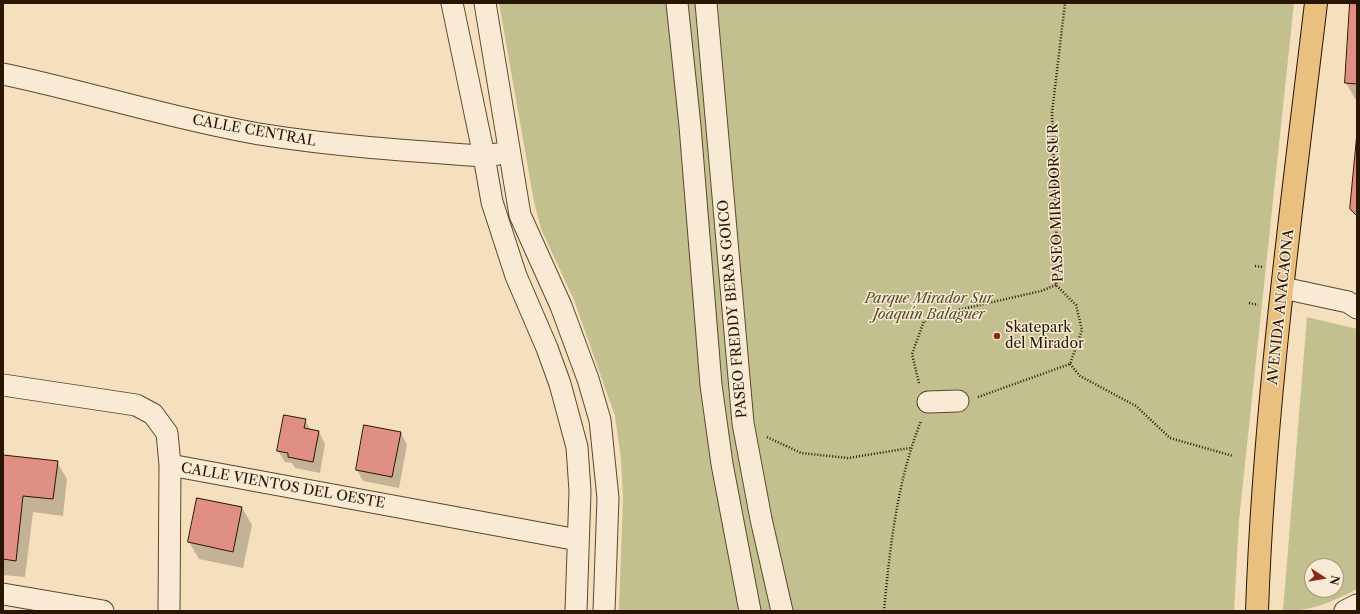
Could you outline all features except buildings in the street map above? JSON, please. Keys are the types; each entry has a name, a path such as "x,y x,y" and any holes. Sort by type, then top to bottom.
{"main road":[{"name":"AVENIDA ANACAONA","path":"1257,611 1265,466 1282,288 1316,3"}],"street":[{"path":"452,3 484,156 492,202 500,232 516,276 547,348 571,422 576,447 580,491 576,611"},
{"path":"485,3 520,215 561,306 588,379 600,420 608,498 604,611"},
{"name":"PASEO FREDDY BERAS GOICO","path":"677,3 690,126 711,385 722,464 750,611"},
{"name":"PASEO FREDDY BERAS GOICO","path":"706,3 743,423 761,519 782,611"},
{"name":"CALLE CENTRAL","path":"3,74 184,118 259,134 362,147 484,156 510,152"},
{"path":"1282,288 1348,302 1357,308"},
{"path":"708,348 736,344"},
{"name":"CALLE VIENTOS DEL OESTE","path":"3,385 136,406 153,414 167,433 170,465 578,540"},
{"path":"928,402 958,401"},
{"path":"169,611 170,465"},
{"path":"3,594 103,611"},
{"path":"1344,611 1357,605"}],"path":[{"name":"PASEO MIRADOR SUR","path":"1065,3 1052,113 1057,250 1056,285 1076,305 1082,330 1070,364"},
{"path":"958,401 989,394 1070,364 1080,376 1136,406 1170,438 1233,456"},
{"path":"766,437 801,453 848,458 910,448"}],"green space":[{"name":"Parque Mirador Sur Joaquín Balaguer","path":"499,3 1294,3 1239,520 1234,611 619,611 623,498 621,459 615,416 574,300 541,229 534,202"},
{"path":"1307,317 1357,329 1357,589 1344,596 1344,558 1304,558 1304,598 1339,598 1322,605 1293,611 1283,611"}],"place":[{"name":"Skatepark del Mirador","path":"997,336"}]}
